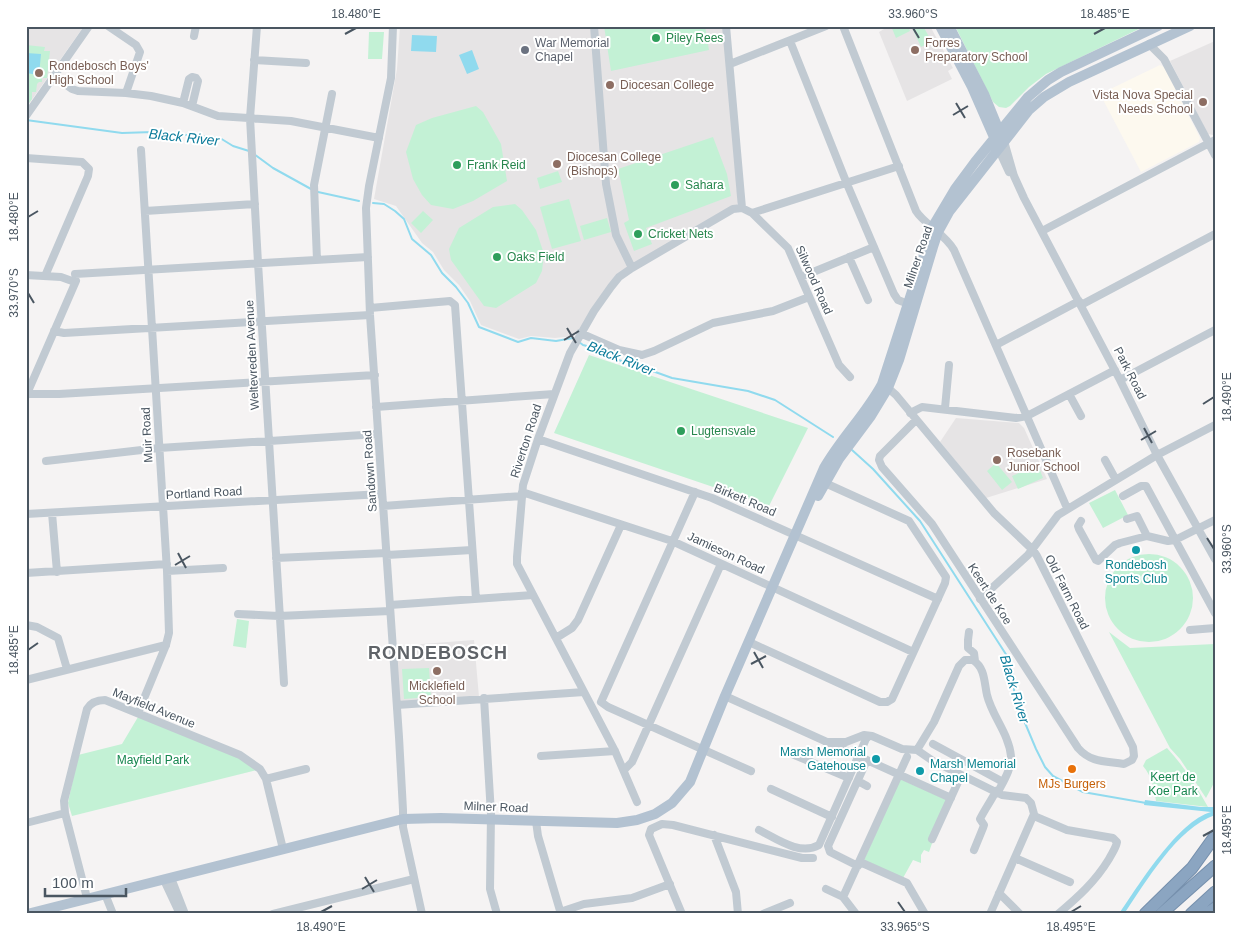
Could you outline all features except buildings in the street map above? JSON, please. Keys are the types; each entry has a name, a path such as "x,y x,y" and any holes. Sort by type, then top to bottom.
{"highway":[{"path":"1145,914 1192,868 1215,836"},
{"path":"1161,914 1215,866"},
{"path":"1190,914 1215,892"},
{"path":"1206,914 1215,908"}],"main road":[{"name":"Park Road","path":"940,26 999,140"},
{"name":"Park Road","path":"949,26 984,94 999,140"},
{"name":"Milner Road","path":"797,533 839,459 886,392 935,229 1028,97 1061,72 1158,26"},
{"name":"Milner Road","path":"999,140 1044,97 1069,82 1190,26"},
{"path":"984,94 996,111 1003,114 1012,112 1028,97"},
{"name":"Milner Road","path":"27,914 46,911 87,898 403,819 617,823 649,816 672,803 687,787 693,777 772,587 832,455 870,405 882,384 911,305"}],"street":[{"path":"26,116 89,26"},
{"path":"108,26 136,45 140,52 126,93"},
{"path":"194,36 196,26"},
{"name":"Weltevreden Avenue","path":"257,26 250,118 284,683"},
{"name":"Sandown Road","path":"393,26 391,78 366,208 370,311 397,705 403,831 422,914"},
{"path":"594,26 606,184 616,235 632,268"},
{"path":"726,26 742,208"},
{"path":"730,64 826,26"},
{"path":"843,26 918,214 954,250 1067,508"},
{"path":"1164,59 1162,47 1168,36"},
{"path":"790,41 847,184 894,294 898,300 911,305"},
{"path":"1150,44 1164,59 1212,142 1215,155"},
{"path":"254,60 306,63"},
{"path":"54,76 78,91 151,96 183,103 218,116 291,121 379,138"},
{"path":"183,103 189,79 194,77 198,81 192,106"},
{"path":"317,260 313,195 332,94"},
{"name":"Park Road","path":"999,140 1010,173 1115,370 1157,455 1215,559"},
{"path":"1042,231 1212,142"},
{"name":"Muir Road","path":"138,713 166,645 169,633 167,568 141,150"},
{"path":"26,158 82,162 89,169 88,176 45,276"},
{"path":"752,213 847,184 898,166"},
{"path":"145,211 255,204"},
{"name":"Riverton Road","path":"637,802 615,751 517,560 522,494 528,466 572,348 614,282 632,268 733,209 742,208"},
{"name":"Silwood Road","path":"742,208 752,213 786,245 839,365 850,377"},
{"path":"996,345 1215,234"},
{"path":"801,277 874,247"},
{"path":"26,275 74,278 87,273 368,257"},
{"path":"849,257 868,300"},
{"path":"74,278 71,292 27,395 375,375"},
{"path":"580,334 613,348 642,355 713,323 773,311 809,297"},
{"path":"54,331 64,333 262,321 454,303 456,309 476,599"},
{"path":"1120,380 1215,330"},
{"path":"945,408 949,365"},
{"path":"910,413 922,407 945,408 1016,418 1027,416 1115,370"},
{"name":"Old Farm Road","path":"886,392 901,403 994,513 1032,550 1133,747 1135,752 1132,760 1124,764"},
{"path":"376,407 554,394"},
{"path":"1069,394 1081,416"},
{"name":"Keert de Koe","path":"916,420 883,453 879,460 880,464 932,524 1078,748 1085,756 1093,760 1124,764"},
{"path":"980,600 1025,559 1054,519 1067,508 1157,455 1215,425"},
{"path":"46,461 88,458 159,448 378,434"},
{"name":"Birkett Road","path":"538,439 712,498 797,533 938,599"},
{"path":"1105,460 1116,480"},
{"path":"749,642 880,702 887,702 892,698 938,599 946,577 909,521 825,483"},
{"path":"1123,496 1141,486 1146,486 1215,613"},
{"path":"592,706 601,702 695,492"},
{"name":"Portland Road","path":"26,514 382,494"},
{"name":"Jamieson Road","path":"383,506 522,494 672,541 913,652"},
{"path":"52,513 57,572"},
{"path":"1127,518 1137,516 1147,536"},
{"path":"1080,521 1078,524 1079,529 1098,562 1117,544 1147,536 1168,541 1175,540 1215,520"},
{"path":"556,638 572,628 578,620 621,525"},
{"path":"276,558 472,550"},
{"path":"624,770 632,762 721,564"},
{"path":"26,573 223,568"},
{"path":"238,614 279,616 390,608 533,594"},
{"path":"26,625 58,638 67,669"},
{"path":"1190,630 1215,628"},
{"path":"917,750 934,722 962,662 964,653 968,648 969,632"},
{"path":"26,680 166,645"},
{"path":"968,648 974,653 975,661 982,670 991,707 1010,750 1011,762 1003,782 980,819 984,828 974,850"},
{"path":"962,662 969,659 975,661"},
{"path":"397,705 584,692"},
{"path":"726,696 951,798"},
{"path":"484,698 491,820 490,889 497,914"},
{"name":"Mayfield Avenue","path":"87,898 65,813 64,797 84,721 89,706 95,701 105,700 138,713 246,758 260,769 266,779 282,849"},
{"path":"601,702 608,707 751,771"},
{"path":"826,742 846,742 875,736 902,749 917,750 933,761 1006,796 1026,798 1033,807 1034,816 990,914"},
{"path":"759,830 792,846 808,849 815,847 821,842 865,739"},
{"path":"933,744 1003,782"},
{"path":"541,756 615,751"},
{"path":"792,754 848,778"},
{"path":"843,897 907,757"},
{"path":"867,760 828,849 830,852 907,883 925,914"},
{"path":"266,779 306,769"},
{"path":"858,781 867,786"},
{"path":"932,839 958,782"},
{"path":"771,789 832,817"},
{"path":"26,823 65,813"},
{"path":"1034,816 1067,830 1113,838 1117,842 1097,876 1081,894 1058,914"},
{"path":"536,821 537,832 561,913 584,904 632,898 670,884"},
{"path":"682,914 649,834 653,827 662,824 673,825 802,858 813,858"},
{"path":"714,835 736,892 738,914"},
{"path":"1015,858 1070,882"},
{"path":"168,879 180,914"},
{"path":"168,879 185,914"},
{"path":"273,914 414,879"},
{"path":"826,889 843,897 856,914"},
{"path":"1000,893 1020,914"},
{"path":"105,894 113,914"},
{"path":"763,914 790,902"},
{"path":"311,905 314,914"}],"shaded area":[{"name":"Rondebosch Boys' High School","path":"26,26 84,26 26,108"},
{"name":"Diocesan College (Bishops)","path":"400,26 723,26 737,205 634,263 574,336 555,338 531,336 519,339 481,325 470,301 459,285 444,270 433,252 422,243 396,206 374,199 397,69"},
{"name":"Forres Preparatory School","path":"889,26 930,26 953,68 948,71 952,79 907,101 879,32"},
{"name":"Vista Nova Special Needs School","path":"1215,41 1215,134 1213,135 1208,134 1170,61"},
{"path":"1160,65 1164,67 1200,138 1199,142 1141,172 1100,94"},
{"name":"Rosebank Junior School","path":"956,418 1019,423 1024,428 1047,479 986,498 940,442"},
{"name":"Micklefield School","path":"474,640 479,697 402,702 399,700 396,646"}],"green space":[{"name":"Piley Rees","path":"604,26 705,26 709,50 611,71"},
{"path":"891,26 908,26 910,31 896,38"},
{"path":"923,26 932,42 921,47 913,30"},
{"path":"955,26 1145,26 1046,74 1006,108 999,107 993,102"},
{"path":"369,32 384,32 382,59 368,59"},
{"path":"26,45 45,47 44,51 50,51 47,78 42,78 42,82 37,84 36,92 32,92 32,99 26,107"},
{"name":"Frank Reid","path":"476,106 483,112 501,144 507,181 473,201 453,209 431,205 422,195 413,179 406,152 416,125 432,118"},
{"name":"Sahara","path":"713,137 727,174 731,196 646,228 652,244 634,251 624,223 629,220 618,169"},
{"path":"558,171 562,182 540,189 537,178"},
{"path":"569,199 581,241 552,249 540,207"},
{"name":"Oaks Field","path":"515,204 522,210 536,230 544,254 542,271 536,283 496,308 484,306 451,260 449,249 459,228 493,207"},
{"path":"423,211 433,220 421,233 411,223"},
{"path":"607,218 611,232 584,240 580,226"},
{"name":"Lugtensvale","path":"589,355 808,428 769,506 554,433"},
{"path":"996,463 1012,482 1002,490 987,471"},
{"path":"1038,465 1043,478 1018,489 1012,476"},
{"path":"1115,490 1128,515 1103,528 1089,503"},
{"path":"1149,554 1166,557 1174,561 1186,573 1190,581 1193,598 1190,615 1186,623 1174,635 1166,639 1149,642 1132,639 1124,635 1112,623 1108,615 1105,598 1108,581 1112,573 1124,561 1132,557"},
{"path":"237,619 249,621 246,648 233,646"},
{"path":"1109,632 1130,648 1215,644 1215,781 1206,798 1180,759 1170,748"},
{"path":"429,668 431,697 404,699 402,669"},
{"name":"Mayfield Park","path":"138,717 241,759 257,770 72,816 68,803 78,755 122,744"},
{"name":"Keert de Koe Park","path":"1167,748 1184,769 1208,807 1156,801 1152,782 1143,766 1146,760"},
{"path":"900,779 947,800 929,852 924,850 921,855 921,863 913,860 903,878 864,860"}],"water":[{"path":"412,35 437,36 436,52 411,51"},
{"path":"472,50 479,69 467,74 459,55"},
{"path":"26,53 41,54 39,75 26,73"},
{"path":"1145,800 1215,807 1215,815 1188,831 1175,844 1152,872 1124,914 1119,914 1172,841 1198,818 1211,812 1144,805"}],"waterway":[{"name":"Black River","path":"26,120 122,133 153,132 220,138 233,146 249,151"},
{"name":"Black River","path":"254,154 273,168 311,189"},
{"name":"Black River","path":"318,192 359,201"},
{"name":"Black River","path":"373,203 384,204 404,219 412,239 431,255 442,273 456,287 468,303 479,327 518,342 531,338 556,341 573,338 575,340"},
{"name":"Black River","path":"579,342 583,345 602,350 618,360 672,378 748,391 775,400 833,437"},
{"name":"Black River","path":"852,450 873,469 920,521 1009,659 1014,678 1014,691 1020,711 1045,767 1053,776 1083,792 1146,803"}],"place":[{"name":"Piley Rees","path":"656,38"},
{"name":"War Memorial Chapel","path":"525,50"},
{"name":"Forres Preparatory School","path":"915,50"},
{"name":"Rondebosch Boys' High School","path":"39,73"},
{"name":"Diocesan College","path":"610,85"},
{"name":"Vista Nova Special Needs School","path":"1203,102"},
{"name":"Diocesan College (Bishops)","path":"557,164"},
{"name":"Frank Reid","path":"457,165"},
{"name":"Sahara","path":"675,185"},
{"name":"Cricket Nets","path":"638,234"},
{"name":"Oaks Field","path":"497,257"},
{"name":"Lugtensvale","path":"681,431"},
{"name":"Rosebank Junior School","path":"997,460"},
{"name":"Rondebosh Sports Club","path":"1136,550"},
{"name":"Micklefield School","path":"437,671"},
{"name":"Marsh Memorial Gatehouse","path":"876,759"},
{"name":"MJs Burgers","path":"1072,769"},
{"name":"Marsh Memorial Chapel","path":"920,771"}],"district":[{"name":"RONDEBOSCH","path":"438,653"}]}
